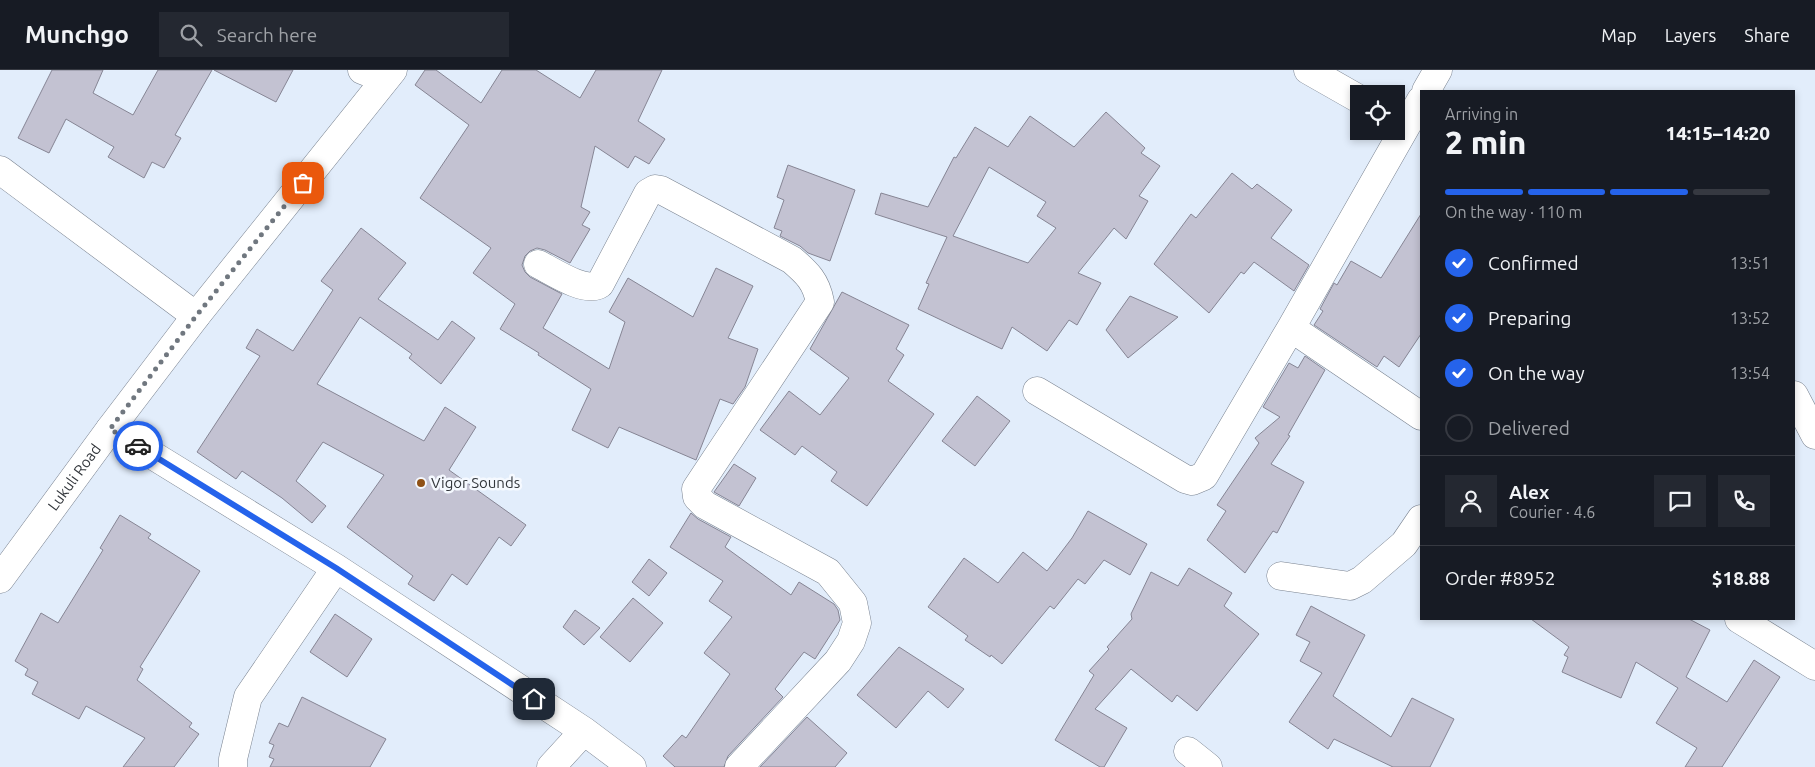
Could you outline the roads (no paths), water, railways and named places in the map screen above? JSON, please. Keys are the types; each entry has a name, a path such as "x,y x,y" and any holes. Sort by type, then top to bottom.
{"street":[{"path":"1308,70 1350,94"},
{"path":"1427,90 1438,70"},
{"name":"Lukuli Road","path":"0,579 110,429 380,73"},
{"path":"1037,391 1185,479 1192,481 1204,476 1408,127 1420,102"},
{"path":"0,170 196,316"},
{"path":"538,264 584,286 596,287 600,284 648,193 655,189 661,190 792,260 805,271 818,290 820,302 696,489 696,496 706,505 828,572 853,603 857,623 838,661 739,767"},
{"path":"1291,328 1420,415"},
{"path":"1795,397 1815,435"},
{"path":"110,429 336,568 584,731 632,767"},
{"path":"1281,576 1350,586 1362,580 1404,544 1420,520"},
{"path":"233,767 233,759 248,697 336,568"},
{"path":"1740,620 1815,666"},
{"path":"551,767 584,731"}],"place":[{"name":"Vigor Sounds","path":"421,483"}]}
